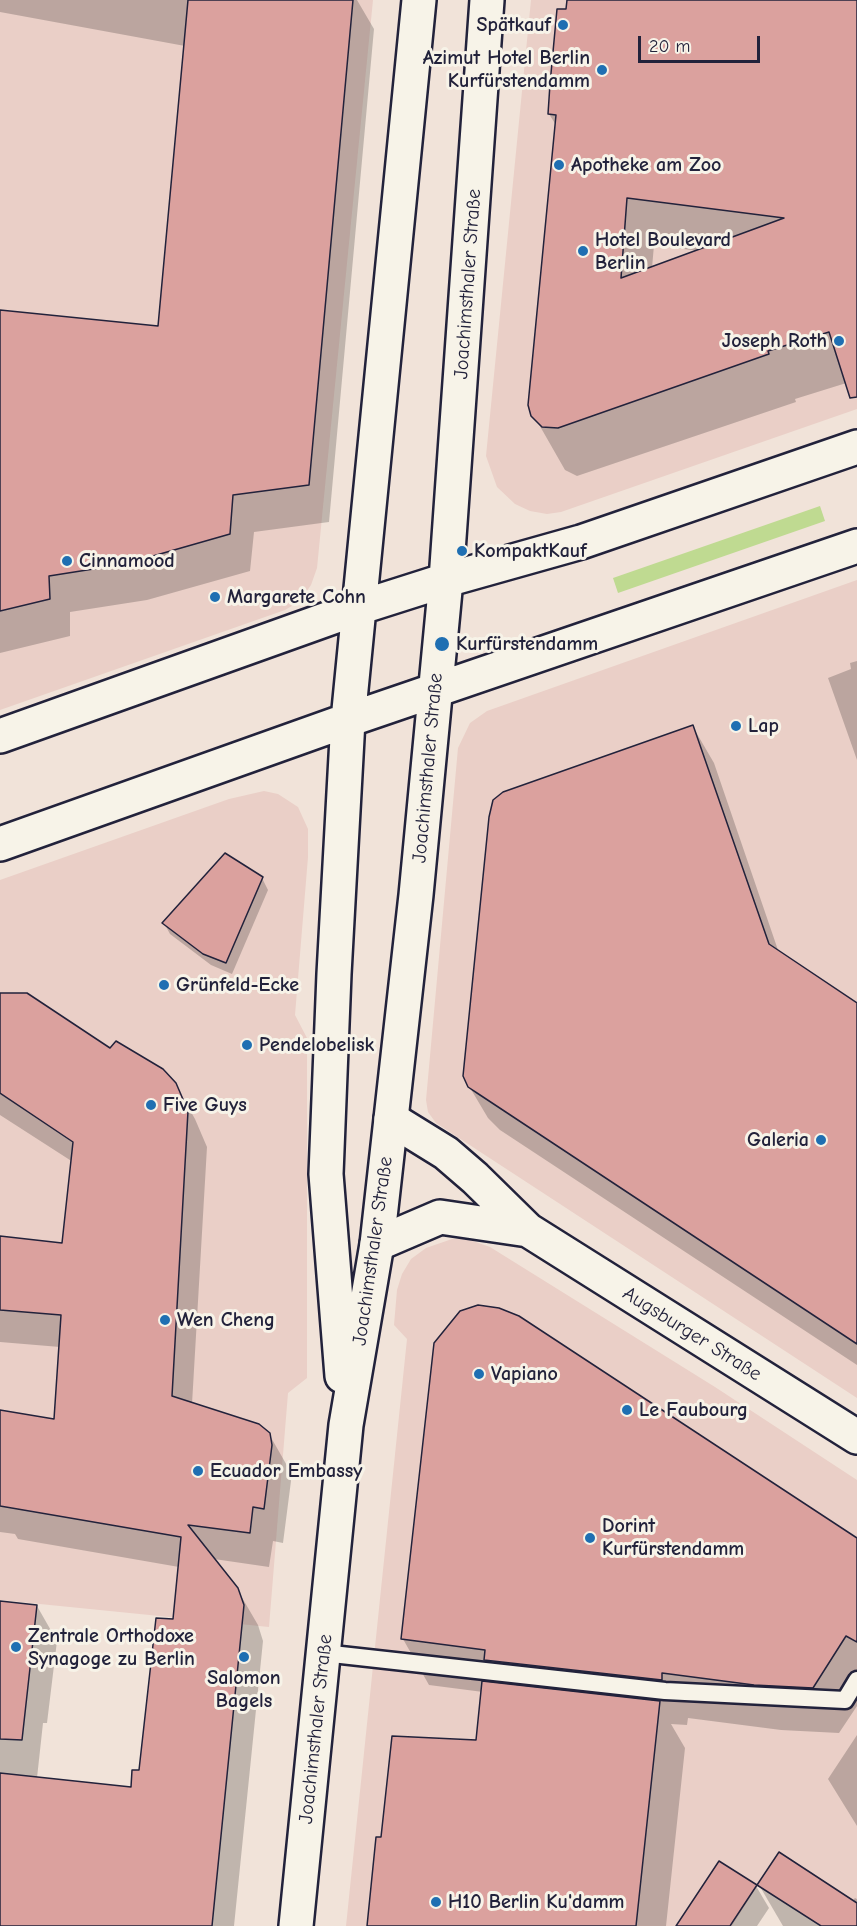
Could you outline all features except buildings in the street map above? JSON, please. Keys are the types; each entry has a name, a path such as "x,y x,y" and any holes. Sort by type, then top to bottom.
{"main road":[{"name":"Joachimsthaler Straße","path":"346,1425 326,1174 348,720 419,0"},
{"name":"Joachimsthaler Straße","path":"296,1926 346,1425 377,1244 416,895 446,580 487,0"},
{"path":"0,736 358,608 580,542 857,447"},
{"path":"0,844 348,720 857,546"},
{"name":"Augsburger Straße","path":"391,1119 446,1153 528,1230 857,1437"},
{"name":"Augsburger Straße","path":"377,1244 440,1217 528,1230"}],"lane":[{"path":"323,1653 665,1691 721,1694 845,1700 857,1680"}],"shaded area":[{"path":"0,0 373,0 317,568 311,585 300,601 285,610 0,710"},
{"path":"531,0 857,0 857,409 561,512 547,514 530,511 515,504 497,487 486,456"},
{"path":"857,580 857,1398 436,1123 428,1112 426,1100 458,748 470,723 487,711"},
{"path":"264,791 278,794 298,807 308,829 308,857 295,1015 307,1038 307,1378 288,1393 269,1627 0,1600 0,880 229,799"},
{"path":"452,1239 467,1239 490,1247 715,1387 857,1480 857,1926 758,1885 732,1926 346,1926 407,1339 394,1325 397,1290 402,1274 411,1259 426,1248"}],"green space":[{"path":"820,506 825,521 618,593 613,578"}],"place":[{"name":"Spätkauf","path":"563,25"},
{"name":"Azimut Hotel Berlin Kurfürstendamm","path":"602,70"},
{"name":"Apotheke am Zoo","path":"559,165"},
{"name":"Hotel Boulevard Berlin","path":"583,251"},
{"name":"Joseph Roth","path":"839,341"},
{"name":"KompaktKauf","path":"462,551"},
{"name":"Cinnamood","path":"67,561"},
{"name":"Margarete Cohn","path":"215,597"},
{"name":"Kurfürstendamm","path":"442,644"},
{"name":"Lap","path":"736,726"},
{"name":"Grünfeld-Ecke","path":"164,985"},
{"name":"Pendelobelisk","path":"247,1045"},
{"name":"Five Guys","path":"151,1105"},
{"name":"Galeria","path":"821,1140"},
{"name":"Wen Cheng","path":"165,1320"},
{"name":"Vapiano","path":"479,1374"},
{"name":"Le Faubourg","path":"627,1410"},
{"name":"Ecuador Embassy","path":"198,1471"},
{"name":"Dorint Kurfürstendamm","path":"590,1538"},
{"name":"Zentrale Orthodoxe Synagoge zu Berlin","path":"16,1647"},
{"name":"Salomon Bagels","path":"244,1657"},
{"name":"H10 Berlin Ku'damm","path":"436,1902"}]}
